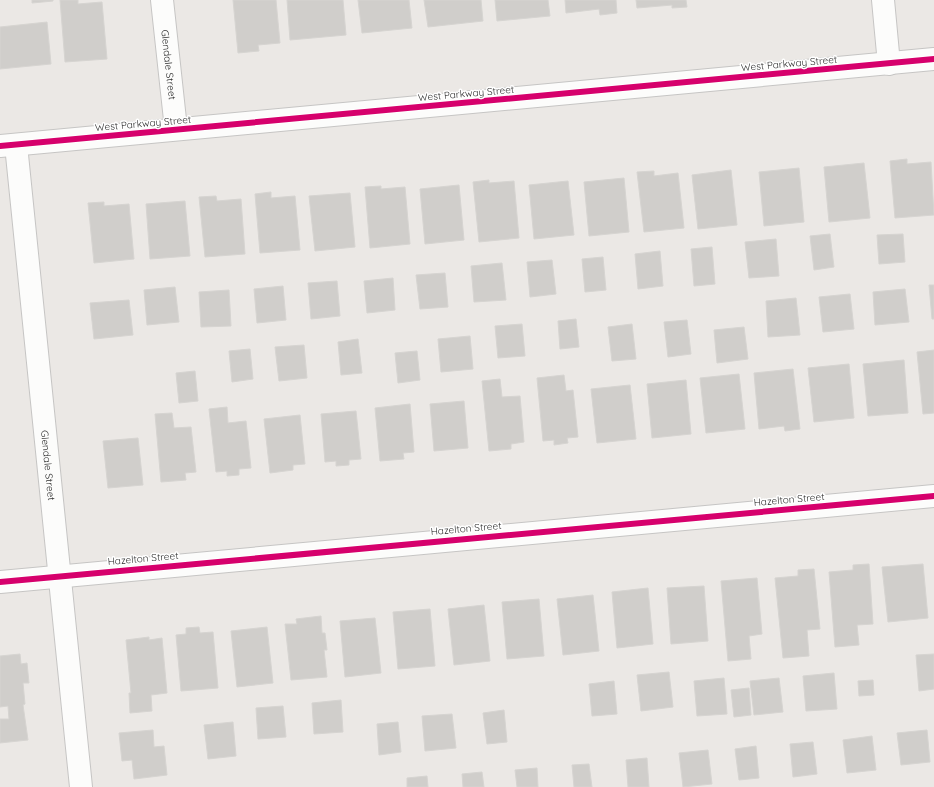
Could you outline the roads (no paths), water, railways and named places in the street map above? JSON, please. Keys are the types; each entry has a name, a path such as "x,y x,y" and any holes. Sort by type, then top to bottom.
{"street":[{"name":"Glendale Street","path":"162,0 176,130"},
{"path":"883,0 890,64"},
{"name":"West Parkway Street","path":"8,145 934,59"},
{"name":"Glendale Street","path":"8,145 59,576 81,787"},
{"name":"Hazelton Street","path":"0,582 934,496"}]}
